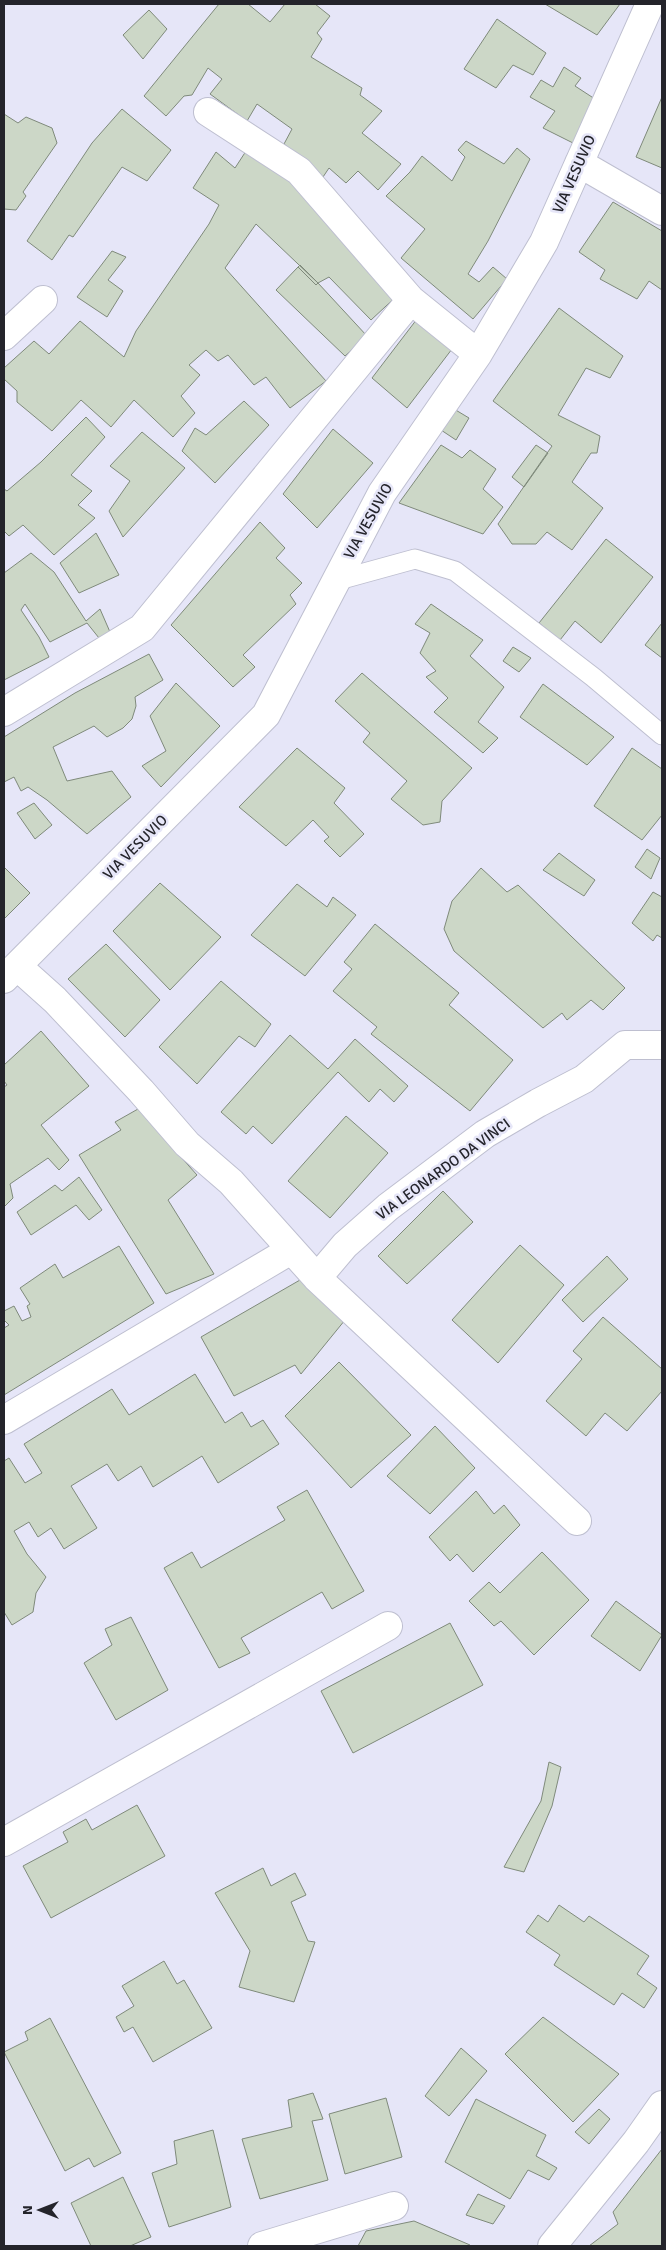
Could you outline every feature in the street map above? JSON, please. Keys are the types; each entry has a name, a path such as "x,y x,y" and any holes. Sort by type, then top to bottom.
{"street":[{"name":"VIA VESUVIO","path":"10,973 266,715 382,493 478,354 544,242 650,4"},
{"path":"208,112 299,171 410,300 478,354"},
{"path":"579,163 662,211"},
{"path":"4,336 43,300"},
{"path":"4,712 142,628 410,300"},
{"path":"10,973 55,1000 141,1090 187,1144 231,1182 318,1278 577,1521"},
{"name":"VIA LEONARDO DA VINCI","path":"318,1278 345,1245 388,1207 485,1134 584,1079 625,1045 662,1045"},
{"path":"4,1420 291,1250"},
{"path":"4,1842 388,1626"},
{"path":"552,2246 636,2142 662,2105"},
{"path":"262,2246 394,2206"}],"lane":[{"path":"335,581 415,559 455,571 593,677 662,735"}],"building":[{"path":"219,4 248,4 270,22 285,4 315,4 330,16 317,33 322,39 311,57 362,88 360,95 382,111 362,133 401,164 378,190 358,171 346,183 329,168 323,177 284,144 292,129 257,104 247,121 210,94 222,79 208,68 192,95 184,96 166,116 144,96"},
{"path":"545,4 620,4 597,35"},
{"path":"149,10 167,29 143,59 123,35"},
{"path":"497,19 546,53 533,75 513,65 496,88 464,69"},
{"path":"564,67 581,78 575,86 595,99 573,143 543,128 555,111 530,97 541,80 553,87"},
{"path":"662,97 662,168 636,157"},
{"path":"122,109 171,150 147,181 122,167 73,237 69,235 52,260 27,241 92,143"},
{"path":"4,114 18,123 26,117 52,128 57,143 23,192 26,196 16,210 4,209"},
{"path":"466,141 504,164 517,148 530,159 488,241 468,274 479,282 493,267 507,279 473,319 401,258 425,229 386,196 410,172 422,156 452,181 465,157 458,150"},
{"path":"248,148 293,178 400,293 371,320 329,277 318,283 256,224 225,268 326,381 290,408 266,377 254,385 228,355 218,361 206,350 189,365 200,375 181,396 195,413 173,437 134,400 111,427 81,400 52,431 17,402 17,391 4,379 4,368 34,341 49,354 80,321 124,357 136,331 209,224 219,205 193,188 216,152 235,168"},
{"path":"613,202 662,231 662,290 649,281 637,299 600,279 605,270 579,252"},
{"path":"112,251 126,257 108,280 123,291 107,317 77,297"},
{"path":"300,265 318,283 316,285 298,267"},
{"path":"298,267 316,285 318,283 367,336 345,356 276,290"},
{"path":"559,308 623,356 610,378 586,368 558,415 600,436 597,453 591,453 572,482 603,508 572,550 547,532 536,544 512,544 498,524 552,446 493,401"},
{"path":"417,319 452,349 407,408 372,378"},
{"path":"244,401 269,425 215,483 182,451 195,428 206,435"},
{"path":"454,409 469,418 456,440 441,430"},
{"path":"86,417 105,437 71,475 92,491 78,505 95,518 54,555 23,525 9,536 4,531 4,489 7,491 41,462"},
{"path":"333,429 373,463 317,528 283,494"},
{"path":"142,432 185,468 123,537 109,511 130,481 110,466"},
{"path":"441,445 462,458 470,450 496,469 483,489 503,507 483,534 399,503"},
{"path":"536,445 548,453 524,487 512,477"},
{"path":"260,522 285,548 276,558 302,583 290,595 296,604 243,655 255,667 233,687 171,625"},
{"path":"96,533 119,575 79,593 60,563"},
{"path":"606,539 653,577 601,643 575,621 560,640 539,623"},
{"path":"31,553 54,572 86,621 100,609 110,632 99,638 87,623 50,642 25,604 21,610 39,637 49,657 4,680 4,573"},
{"path":"431,604 483,640 470,656 504,687 478,722 498,738 483,753 434,712 448,698 426,677 436,671 420,653 430,633 415,624"},
{"path":"662,623 662,658 645,645"},
{"path":"513,647 531,658 519,672 503,661"},
{"path":"149,654 163,680 135,697 136,706 132,719 123,728 107,737 94,726 53,747 67,781 112,771 131,797 87,834 47,800 28,787 21,791 14,777 4,782 4,737 75,693"},
{"path":"362,673 472,768 442,801 440,822 423,825 391,799 407,781 363,742 370,733 335,701"},
{"path":"176,683 220,726 161,787 142,766 166,751 150,716"},
{"path":"543,684 614,737 587,765 520,717"},
{"path":"297,748 345,788 334,803 364,834 340,857 324,841 329,837 313,820 286,846 239,807"},
{"path":"632,748 662,769 662,815 642,840 594,806"},
{"path":"34,803 52,825 35,839 17,813"},
{"path":"647,849 660,858 651,879 635,867"},
{"path":"559,853 595,880 584,896 543,870"},
{"path":"4,867 30,893 4,919"},
{"path":"481,868 507,892 518,885 625,988 603,1010 591,1000 567,1020 562,1013 543,1028 454,951 444,929 452,901"},
{"path":"160,883 221,937 170,990 113,931"},
{"path":"297,884 327,907 333,897 356,915 305,976 251,935"},
{"path":"653,892 662,897 662,938 657,935 653,941 632,923"},
{"path":"375,924 459,993 449,1005 513,1060 470,1111 371,1034 377,1027 333,991 352,969 344,962"},
{"path":"106,944 160,1000 125,1037 68,979"},
{"path":"221,981 271,1024 255,1047 239,1036 197,1084 159,1047"},
{"path":"41,1031 89,1086 41,1125 69,1160 59,1170 48,1158 10,1184 13,1198 4,1207 4,1087 7,1085 4,1081 4,1065"},
{"path":"290,1035 328,1069 355,1039 408,1086 394,1102 380,1089 369,1102 338,1072 272,1144 253,1126 246,1134 221,1112"},
{"path":"138,1109 197,1175 168,1200 214,1274 166,1294 79,1155 121,1130 115,1122"},
{"path":"346,1116 388,1153 330,1218 288,1181"},
{"path":"79,1177 102,1210 89,1220 76,1205 31,1235 17,1212 55,1185 62,1191"},
{"path":"443,1191 473,1222 407,1284 378,1256"},
{"path":"520,1245 564,1285 498,1363 452,1320"},
{"path":"119,1246 154,1303 4,1395 4,1328 9,1325 4,1320 4,1311 14,1306 22,1321 31,1317 27,1306 30,1304 20,1288 55,1264 63,1278"},
{"path":"607,1256 628,1279 583,1322 562,1300"},
{"path":"300,1280 345,1320 301,1374 295,1365 234,1396 201,1337"},
{"path":"603,1317 662,1369 662,1391 627,1431 605,1413 586,1436 546,1401 582,1359 573,1351"},
{"path":"339,1362 411,1435 351,1488 285,1416"},
{"path":"195,1374 225,1423 242,1412 251,1427 263,1420 279,1444 218,1483 202,1456 153,1487 141,1466 118,1481 107,1464 71,1486 97,1528 64,1549 51,1528 38,1537 29,1522 14,1531 27,1554 46,1577 36,1593 33,1612 12,1625 4,1612 4,1461 9,1458 25,1483 42,1473 24,1444 112,1389 129,1415"},
{"path":"435,1426 475,1468 430,1514 387,1476"},
{"path":"307,1490 364,1591 332,1609 322,1592 241,1638 250,1653 219,1668 164,1568 192,1552 201,1568 285,1520 277,1507"},
{"path":"476,1491 494,1514 504,1505 520,1525 473,1572 457,1554 450,1561 429,1537"},
{"path":"542,1552 589,1600 534,1655 501,1621 494,1626 469,1601 489,1582 500,1593"},
{"path":"616,1601 662,1635 640,1671 591,1636"},
{"path":"131,1617 168,1690 116,1720 84,1663 112,1645 105,1629"},
{"path":"450,1623 483,1685 353,1753 321,1691"},
{"path":"549,1762 561,1767 552,1806 524,1872 504,1867 541,1801"},
{"path":"137,1805 165,1856 51,1918 23,1866 68,1842 63,1832 86,1819 92,1830"},
{"path":"263,1868 271,1886 295,1873 306,1895 291,1902 308,1941 315,1942 294,2002 239,1987 250,1951 215,1893"},
{"path":"559,1905 584,1922 589,1916 649,1956 637,1974 657,1988 644,2008 622,1993 614,2005 554,1965 560,1955 526,1932 538,1915 548,1922"},
{"path":"164,1961 177,1984 184,1980 212,2028 153,2062 133,2027 124,2032 116,2017 134,2006 122,1986"},
{"path":"543,2017 619,2074 573,2122 505,2054"},
{"path":"50,2018 121,2153 94,2167 89,2158 65,2171 4,2052 28,2040 25,2032"},
{"path":"461,2048 487,2071 449,2116 425,2096"},
{"path":"313,2093 323,2119 312,2121 328,2180 260,2199 242,2139 292,2127 288,2100"},
{"path":"386,2098 402,2157 345,2174 329,2114"},
{"path":"476,2099 546,2135 536,2156 557,2168 549,2180 528,2170 510,2199 445,2162"},
{"path":"599,2109 610,2119 589,2144 575,2132"},
{"path":"213,2130 231,2207 169,2227 152,2173 177,2164 174,2141"},
{"path":"662,2149 662,2246 589,2246 618,2224 613,2212"},
{"path":"123,2177 151,2237 130,2246 91,2246 71,2203"},
{"path":"478,2194 505,2206 493,2224 466,2215"},
{"path":"414,2221 470,2246 358,2246 366,2231"}]}
